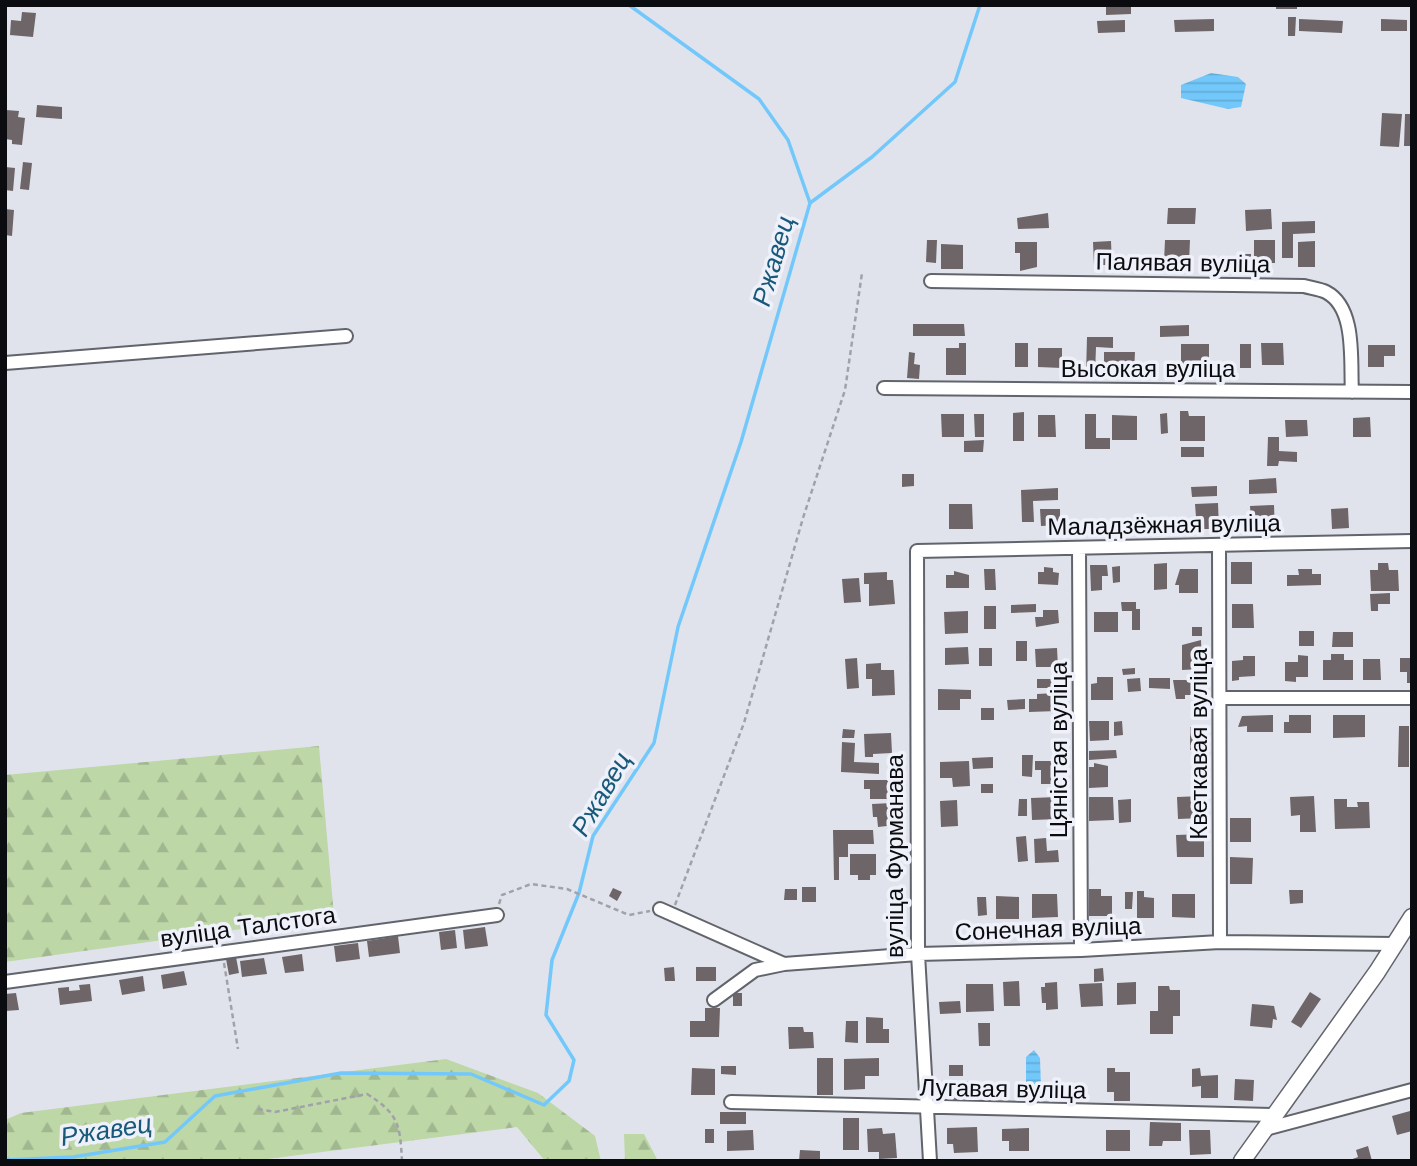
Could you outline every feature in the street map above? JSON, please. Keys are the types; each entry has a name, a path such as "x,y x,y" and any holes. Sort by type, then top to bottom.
{"main road":[{"path":"1242,1161 1412,917"}],"street":[{"name":"Палявая вуліца","path":"931,281 1304,286 1326,292 1340,303 1349,330 1352,392"},
{"path":"5,363 346,336"},
{"name":"Высокая вуліца","path":"884,388 1412,392"},
{"name":"Маладзёжная вуліца","path":"917,551 1412,541"},
{"name":"Кветкавая вуліца","path":"1219,545 1220,942"},
{"name":"Цяністая вуліца","path":"1079,549 1081,950"},
{"name":"вуліца Фурманава","path":"917,551 918,954 930,1161"},
{"path":"1221,698 1412,698"},
{"path":"666,912 784,964"},
{"name":"вуліца Талстога","path":"5,982 496,915"},
{"name":"Сонечная вуліца","path":"714,1000 755,970 784,964 918,954 1081,950 1220,942 1395,944"},
{"path":"1265,1129 1412,1090"},
{"name":"Лугавая вуліца","path":"731,1102 928,1109 1275,1115"}],"path":[{"path":"496,915 502,895 531,884 571,891 629,915 666,912 744,723 803,518 845,390 862,273"},
{"path":"222,952 238,1049"},
{"path":"258,1109 275,1112 367,1094 387,1107 400,1126 402,1161"}],"green space":[{"path":"319,746 334,916 5,962 5,775"},
{"path":"446,1059 538,1093 595,1136 601,1161 545,1161 517,1127 253,1161 5,1161 5,1120 21,1113"},
{"path":"624,1134 644,1134 658,1161 625,1161"}],"water":[{"path":"1211,73 1238,77 1246,84 1241,107 1228,109 1181,98 1181,85"},
{"path":"1034,1050 1040,1058 1041,1087 1031,1092 1026,1087 1026,1057"}],"building":[{"path":"1106,5 1131,5 1131,14 1106,15"},
{"path":"1276,5 1297,5 1297,9 1276,9"},
{"path":"22,12 36,13 33,37 10,35 11,20 21,21"},
{"path":"1288,17 1296,17 1295,36 1288,36"},
{"path":"1214,19 1214,31 1175,32 1174,20"},
{"path":"1299,19 1343,21 1342,33 1299,31"},
{"path":"1381,19 1407,20 1407,31 1381,31"},
{"path":"1125,20 1125,32 1098,33 1097,21"},
{"path":"37,105 62,107 62,119 36,117"},
{"path":"6,110 19,111 18,117 25,118 22,145 12,144 12,140 5,139"},
{"path":"1382,113 1402,114 1399,147 1380,146"},
{"path":"1405,114 1412,114 1412,146 1404,146"},
{"path":"23,162 32,163 29,190 20,189"},
{"path":"5,167 15,168 13,191 5,190"},
{"path":"1168,208 1196,208 1195,224 1167,224"},
{"path":"5,209 14,210 12,236 5,235"},
{"path":"1271,209 1272,229 1246,231 1245,210"},
{"path":"1048,213 1049,228 1018,229 1017,218"},
{"path":"1315,221 1315,233 1293,234 1293,258 1282,258 1282,222"},
{"path":"927,240 937,240 936,263 926,262"},
{"path":"1165,240 1190,240 1189,263 1164,262"},
{"path":"1254,240 1275,240 1275,263 1254,263"},
{"path":"1111,241 1112,265 1094,265 1093,242"},
{"path":"1315,241 1315,267 1298,267 1298,242"},
{"path":"1015,242 1037,242 1037,267 1020,271 1020,253 1015,253"},
{"path":"941,244 963,245 963,269 941,269"},
{"path":"1242,254 1251,254 1251,266 1242,266"},
{"path":"913,324 964,324 965,336 913,336"},
{"path":"1189,325 1189,336 1160,337 1160,326"},
{"path":"1087,337 1113,337 1113,348 1096,347 1095,374 1086,374"},
{"path":"959,343 966,343 966,375 946,375 946,348 959,348"},
{"path":"1015,343 1028,343 1028,367 1015,367"},
{"path":"1261,343 1283,343 1284,365 1262,365"},
{"path":"1181,344 1209,344 1209,364 1181,364"},
{"path":"1240,344 1251,344 1251,368 1240,368"},
{"path":"1368,345 1395,345 1395,356 1384,356 1384,367 1368,367"},
{"path":"1038,348 1062,348 1062,368 1038,367"},
{"path":"909,352 915,353 914,364 920,365 919,379 907,378"},
{"path":"1104,352 1135,352 1134,373 1104,373"},
{"path":"1180,411 1188,411 1189,416 1205,416 1205,441 1180,441"},
{"path":"1024,412 1024,441 1013,441 1013,413"},
{"path":"1167,413 1168,433 1161,434 1160,414"},
{"path":"941,414 964,414 964,437 942,437"},
{"path":"974,414 984,414 984,437 975,437"},
{"path":"1085,414 1096,414 1096,438 1110,438 1110,449 1085,449"},
{"path":"1038,415 1055,415 1056,437 1038,437"},
{"path":"1112,415 1137,416 1137,440 1112,440"},
{"path":"1370,417 1371,437 1353,437 1353,418"},
{"path":"1285,420 1307,420 1308,436 1286,437"},
{"path":"1268,437 1279,437 1279,451 1297,452 1297,462 1279,461 1278,466 1267,466"},
{"path":"984,440 983,452 964,452 964,441"},
{"path":"1181,447 1204,447 1204,457 1181,457"},
{"path":"902,474 914,474 914,486 902,487"},
{"path":"1276,478 1277,493 1249,494 1249,480"},
{"path":"1217,486 1217,496 1192,497 1191,487"},
{"path":"1058,488 1058,500 1033,501 1034,522 1022,522 1021,490"},
{"path":"1218,503 1219,529 1203,529 1202,516 1196,517 1195,504"},
{"path":"949,504 972,504 973,529 949,529"},
{"path":"1274,505 1275,531 1258,531 1258,521 1251,521 1250,506"},
{"path":"1348,508 1349,528 1332,529 1331,509"},
{"path":"1040,509 1060,509 1060,525 1041,526"},
{"path":"1231,562 1252,562 1252,584 1231,584"},
{"path":"1167,563 1167,589 1154,590 1154,564"},
{"path":"1378,563 1388,563 1389,570 1398,570 1399,591 1371,591 1370,570 1378,570"},
{"path":"1090,565 1107,565 1108,576 1102,576 1102,590 1091,591"},
{"path":"1120,566 1120,582 1113,583 1112,567"},
{"path":"1044,567 1053,568 1053,572 1059,573 1058,585 1038,584 1038,572 1044,572"},
{"path":"984,569 995,569 996,590 985,590"},
{"path":"1180,569 1198,569 1198,593 1179,593 1179,585 1175,585"},
{"path":"1298,569 1312,569 1312,574 1321,574 1321,585 1287,586 1287,575 1299,575"},
{"path":"954,571 969,575 969,588 946,588 946,575 954,575"},
{"path":"887,572 887,580 893,580 895,604 869,606 869,584 864,584 864,573"},
{"path":"859,578 861,602 844,603 842,579"},
{"path":"1390,593 1390,604 1378,604 1378,611 1371,611 1370,594"},
{"path":"1121,602 1136,602 1136,609 1140,609 1140,630 1132,630 1132,611 1122,611"},
{"path":"1036,604 1036,612 1011,613 1011,605"},
{"path":"1232,604 1253,604 1254,628 1232,628"},
{"path":"984,606 996,606 996,629 984,629"},
{"path":"1043,610 1058,610 1059,623 1036,627 1035,617 1043,617"},
{"path":"968,611 968,633 945,634 944,612"},
{"path":"1094,612 1118,612 1118,632 1094,632"},
{"path":"1192,627 1202,627 1202,636 1192,636"},
{"path":"1299,631 1314,631 1314,646 1299,646"},
{"path":"1333,632 1353,632 1353,647 1332,647"},
{"path":"1201,640 1202,669 1182,670 1182,645"},
{"path":"1016,641 1027,641 1027,661 1016,661"},
{"path":"968,647 969,664 945,665 945,648"},
{"path":"979,648 992,648 992,666 979,666"},
{"path":"1057,648 1058,667 1036,667 1035,649"},
{"path":"1331,654 1344,654 1344,660 1353,660 1353,680 1323,680 1323,660 1331,660"},
{"path":"1298,655 1308,656 1308,677 1296,677 1296,682 1285,681 1285,662 1298,662"},
{"path":"1243,656 1255,656 1255,676 1239,677 1239,680 1232,681 1232,661 1243,660"},
{"path":"857,658 859,688 847,689 845,659"},
{"path":"1400,658 1412,658 1412,683 1407,683 1407,672 1400,672"},
{"path":"1363,659 1380,659 1381,680 1363,680"},
{"path":"881,663 881,670 894,670 895,695 872,696 872,679 866,679 866,664"},
{"path":"1135,668 1135,674 1123,675 1122,669"},
{"path":"1097,677 1113,677 1113,700 1091,700 1091,684 1097,683"},
{"path":"1140,678 1141,691 1128,692 1127,679"},
{"path":"1149,678 1170,678 1170,689 1149,688"},
{"path":"1037,679 1052,679 1052,688 1037,688"},
{"path":"1173,680 1202,680 1202,695 1185,695 1185,699 1176,699"},
{"path":"938,689 971,690 971,699 960,699 960,710 938,710"},
{"path":"1056,693 1057,711 1029,712 1029,699 1037,699 1037,694"},
{"path":"1025,699 1025,709 1008,710 1007,700"},
{"path":"981,708 994,708 994,720 981,720"},
{"path":"1273,715 1273,732 1247,732 1247,726 1238,727 1242,716"},
{"path":"1289,715 1311,715 1311,733 1284,733 1284,722 1289,722"},
{"path":"1333,715 1365,715 1365,737 1333,738"},
{"path":"1089,721 1109,721 1109,740 1090,741"},
{"path":"1122,721 1123,735 1114,736 1114,722"},
{"path":"1399,726 1409,726 1409,767 1398,767"},
{"path":"1190,727 1204,727 1204,750 1190,750"},
{"path":"843,729 855,730 854,738 842,738"},
{"path":"891,733 892,753 865,757 864,734"},
{"path":"842,742 855,743 854,762 879,763 879,774 841,772"},
{"path":"1116,750 1117,758 1089,760 1089,751"},
{"path":"1022,755 1033,755 1032,777 1022,776"},
{"path":"993,757 993,768 973,769 972,758"},
{"path":"969,761 970,786 953,787 952,778 940,778 940,762"},
{"path":"1035,761 1058,761 1058,784 1041,784 1041,770 1035,770"},
{"path":"1094,763 1108,766 1108,787 1089,788 1089,767 1094,767"},
{"path":"864,780 890,780 891,799 870,799 870,789 864,789"},
{"path":"981,784 993,784 993,793 981,793"},
{"path":"1203,796 1203,818 1178,819 1177,797"},
{"path":"1314,796 1316,832 1300,832 1300,815 1291,816 1290,797"},
{"path":"1058,797 1059,819 1032,820 1031,798"},
{"path":"1089,797 1113,797 1114,820 1089,821"},
{"path":"1019,799 1027,799 1027,816 1018,816"},
{"path":"1131,799 1131,822 1119,823 1118,800"},
{"path":"1334,799 1347,799 1347,807 1358,807 1357,802 1369,802 1370,828 1335,829"},
{"path":"957,800 958,826 941,827 940,801"},
{"path":"892,803 893,822 878,827 877,817 873,817 872,804"},
{"path":"1230,818 1251,818 1251,842 1230,842"},
{"path":"833,830 873,830 874,844 848,844 848,857 839,857 839,880 834,880"},
{"path":"1204,834 1204,857 1177,857 1176,835"},
{"path":"1026,836 1028,861 1018,862 1016,837"},
{"path":"1046,838 1047,851 1058,850 1059,862 1035,863 1034,839"},
{"path":"850,854 876,854 876,875 870,875 870,880 858,880 858,875 850,875"},
{"path":"1230,857 1253,858 1252,884 1230,884"},
{"path":"802,887 816,887 816,902 802,902"},
{"path":"613,888 622,892 617,901 609,896"},
{"path":"785,889 797,889 797,900 784,900"},
{"path":"1089,889 1101,889 1101,896 1112,896 1112,916 1089,916"},
{"path":"1289,890 1303,890 1303,903 1290,904"},
{"path":"1137,891 1144,891 1144,897 1154,898 1154,918 1137,918"},
{"path":"1125,892 1133,892 1132,909 1125,909"},
{"path":"1032,894 1057,894 1058,917 1032,918"},
{"path":"1172,894 1195,894 1195,918 1172,917"},
{"path":"996,896 1019,897 1019,919 996,919"},
{"path":"977,897 986,897 987,915 978,916"},
{"path":"485,927 488,946 465,949 463,930"},
{"path":"455,930 457,948 441,950 439,932"},
{"path":"398,936 400,953 369,957 367,941"},
{"path":"358,943 360,959 336,962 334,946"},
{"path":"302,954 304,971 285,973 282,957"},
{"path":"236,957 239,973 229,975 226,959"},
{"path":"264,958 267,974 242,977 240,961"},
{"path":"674,967 675,981 665,981 664,968"},
{"path":"696,967 716,967 716,981 696,981"},
{"path":"1103,968 1104,981 1094,982 1094,969"},
{"path":"184,971 187,985 163,989 161,975"},
{"path":"143,976 145,991 122,995 119,980"},
{"path":"1019,981 1020,1006 1004,1006 1003,982"},
{"path":"1057,982 1058,1009 1046,1010 1046,1003 1042,1003 1041,987 1045,987 1045,983"},
{"path":"1136,982 1136,1004 1117,1005 1117,983"},
{"path":"1102,983 1103,1006 1081,1007 1079,984"},
{"path":"90,984 92,1001 60,1005 58,988 80,990 79,985"},
{"path":"966,984 993,984 994,1011 966,1012"},
{"path":"1158,986 1180,990 1180,1016 1173,1016 1173,1034 1150,1034 1150,1011 1158,1011"},
{"path":"1310,992 1321,999 1301,1028 1291,1022"},
{"path":"16,993 19,1010 5,1011 5,994"},
{"path":"733,993 742,993 742,1006 733,1006"},
{"path":"960,1001 961,1013 940,1014 939,1002"},
{"path":"1252,1004 1274,1006 1277,1020 1273,1019 1272,1028 1250,1026"},
{"path":"705,1008 720,1008 719,1037 690,1037 690,1021 705,1021"},
{"path":"866,1017 883,1018 883,1029 889,1029 889,1043 866,1043"},
{"path":"846,1021 858,1021 858,1043 845,1042"},
{"path":"978,1023 990,1023 990,1046 979,1046"},
{"path":"788,1027 803,1027 804,1032 813,1032 814,1048 789,1049"},
{"path":"817,1058 833,1058 833,1095 817,1095"},
{"path":"879,1058 879,1076 865,1076 865,1089 844,1090 844,1059"},
{"path":"949,1065 963,1065 963,1076 949,1076"},
{"path":"721,1066 736,1066 736,1075 721,1074"},
{"path":"692,1068 715,1069 715,1095 691,1095"},
{"path":"1107,1068 1115,1068 1115,1072 1130,1072 1130,1101 1114,1101 1114,1092 1107,1092"},
{"path":"1200,1068 1201,1076 1218,1075 1218,1098 1201,1098 1201,1086 1192,1087 1192,1069"},
{"path":"1235,1079 1254,1080 1253,1101 1234,1100"},
{"path":"953,1081 976,1081 976,1100 949,1100 949,1088 953,1088"},
{"path":"1410,1111 1412,1131 1397,1135 1392,1116"},
{"path":"720,1112 746,1112 746,1124 720,1124"},
{"path":"843,1118 859,1118 859,1150 843,1150"},
{"path":"1150,1122 1181,1123 1181,1141 1163,1141 1162,1146 1149,1146"},
{"path":"977,1127 978,1152 954,1153 953,1144 947,1144 947,1128"},
{"path":"882,1128 883,1134 895,1133 897,1158 879,1159 879,1152 868,1152 867,1129"},
{"path":"1029,1128 1029,1151 1009,1151 1009,1141 1002,1141 1002,1129"},
{"path":"705,1129 714,1129 714,1143 705,1143"},
{"path":"753,1130 754,1150 727,1151 727,1131"},
{"path":"1106,1130 1130,1130 1130,1151 1106,1151"},
{"path":"1189,1130 1210,1130 1211,1154 1190,1155"},
{"path":"1368,1146 1372,1161 1347,1161 1358,1157 1356,1150"},
{"path":"800,1150 820,1151 820,1161 799,1161"}],"waterway":[{"path":"629,5 759,99 788,140 810,203"},
{"name":"Ржавец","path":"5,1160 73,1157 165,1142 215,1096 341,1073 471,1074 544,1105 569,1081 574,1060 546,1015 552,960 579,893 593,836 654,743 678,627 741,442 810,203 872,157 955,82 980,5"}]}
